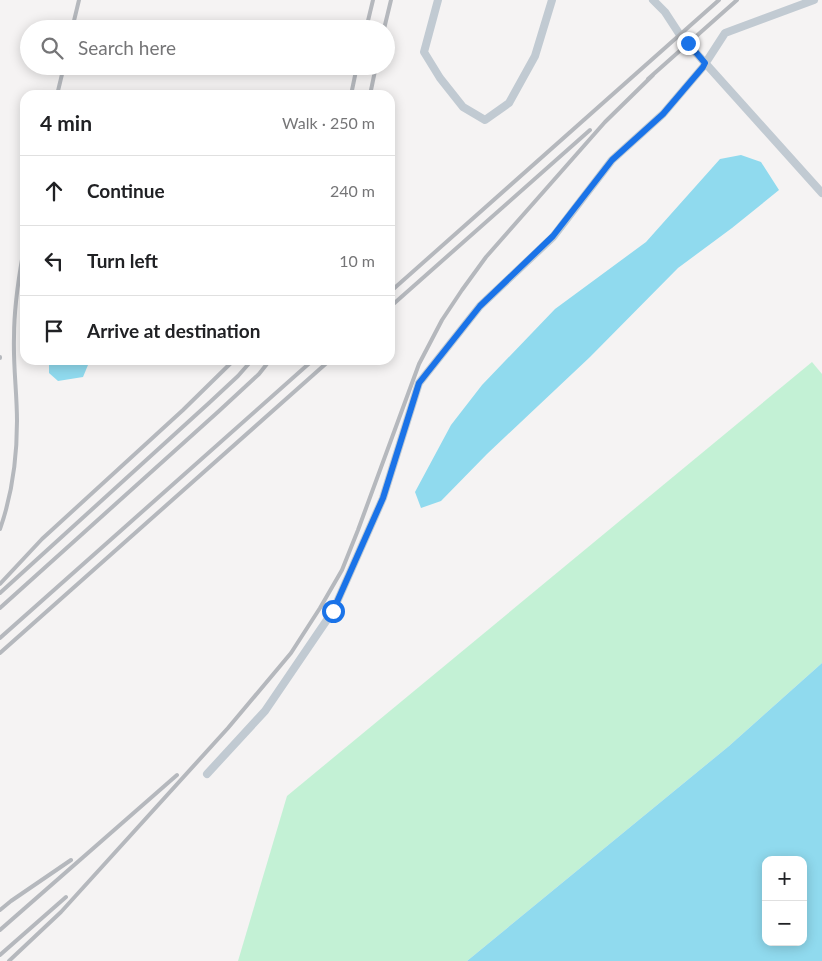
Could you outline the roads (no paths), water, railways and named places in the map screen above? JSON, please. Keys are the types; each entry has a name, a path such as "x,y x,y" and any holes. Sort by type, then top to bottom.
{"lane":[{"path":"438,0 424,52 440,78 463,107 486,120 509,103 514,95 535,56 552,0"},
{"path":"653,0 665,12 680,35 822,192"},
{"path":"208,774 265,711 333,611 383,498 419,383 480,306 553,236 612,160 663,114 705,63 725,33 814,0"}],"water":[{"path":"741,155 761,162 779,190 678,268 590,357 487,454 441,501 421,508 415,492 451,425 482,385 555,309 646,242 720,159"},
{"path":"49,365 88,365 83,377 58,381 49,373"},
{"path":"822,663 822,961 467,961 729,746"}],"railway":[{"path":"74,20 79,0"},
{"path":"368,20 373,0"},
{"path":"386,20 391,0"},
{"path":"395,288 719,0"},
{"path":"648,79 737,0"},
{"path":"58,90 62,75"},
{"path":"352,90 355,75"},
{"path":"371,90 374,75"},
{"path":"9,961 61,912 228,728 291,653 342,570 419,364 442,320 486,257 605,122 653,75"},
{"path":"395,303 590,130"},
{"path":"0,529 11,489 16,448 14,325 20,272"},
{"path":"0,584 42,539 183,410 229,365"},
{"path":"0,593 209,403 248,365"},
{"path":"0,608 219,411 266,365"},
{"path":"0,638 307,365"},
{"path":"0,653 324,365"},
{"path":"0,930 177,775"},
{"path":"0,910 71,860"},
{"path":"0,955 66,897"}]}
